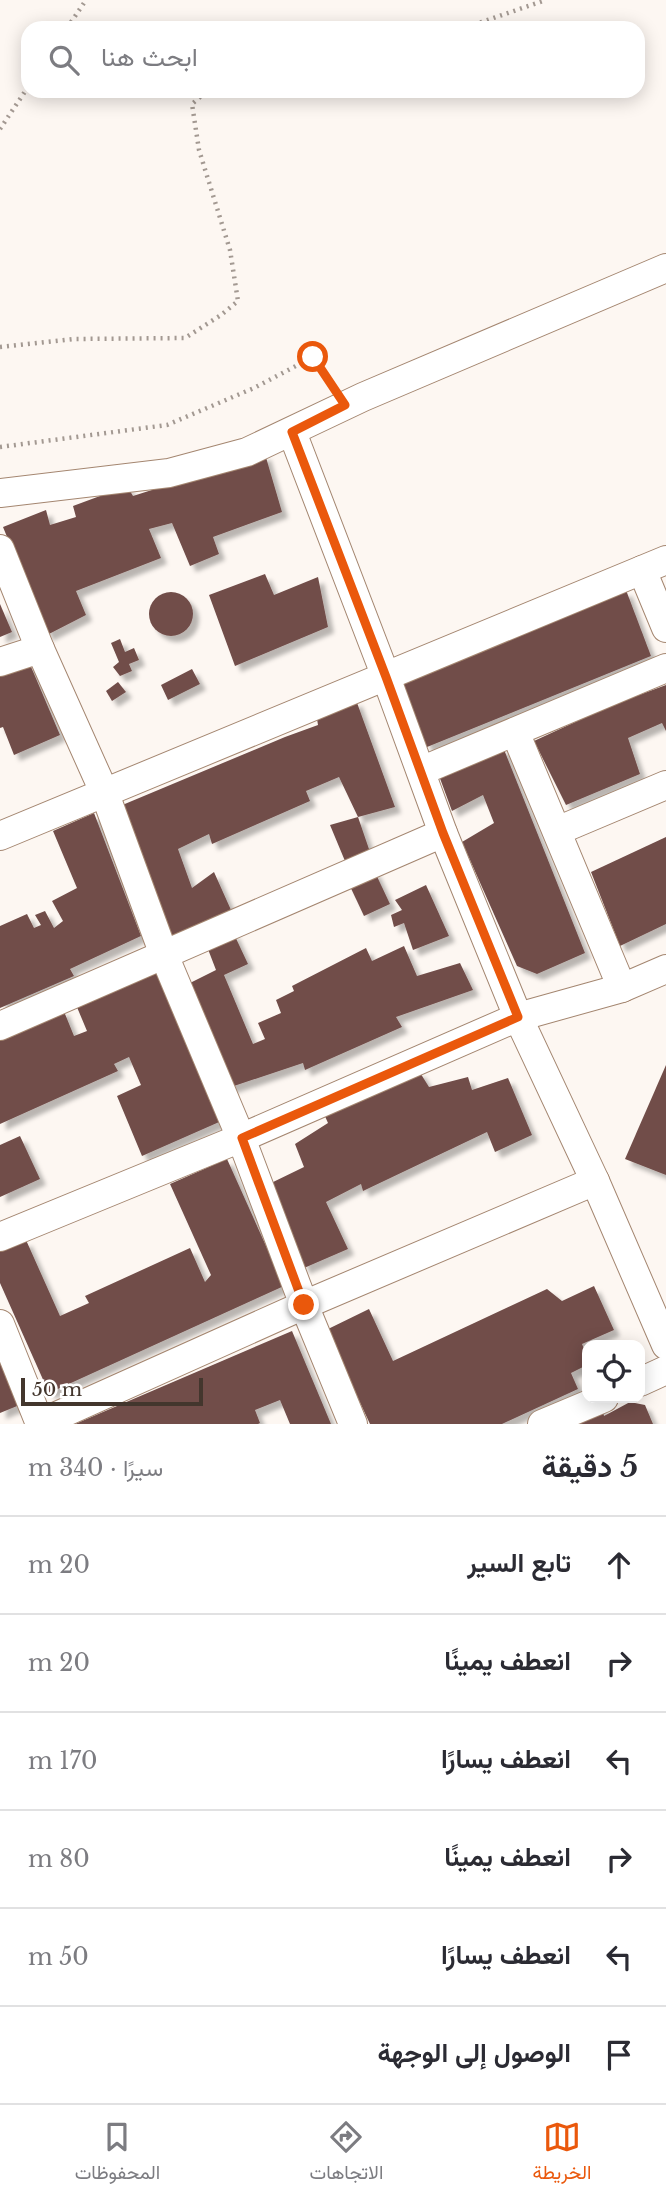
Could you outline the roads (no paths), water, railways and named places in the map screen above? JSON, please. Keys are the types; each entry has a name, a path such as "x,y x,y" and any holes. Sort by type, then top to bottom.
{"street":[{"path":"0,493 170,472 247,452 345,405 666,268"},
{"path":"292,432 443,833 518,1017 595,1181 666,1345"},
{"path":"0,549 40,649 105,794 163,955 242,1138 304,1305 353,1424"},
{"path":"0,836 654,565 666,628"},
{"path":"0,662 40,649"},
{"path":"421,771 666,668"},
{"path":"515,732 622,988"},
{"path":"557,831 666,785"},
{"path":"0,1026 443,833"},
{"path":"0,1237 242,1138 518,1017 622,988 666,969"},
{"path":"0,1324 40,1424 304,1305 595,1181"},
{"path":"645,1380 666,1370"},
{"path":"558,1421 594,1403"}]}
